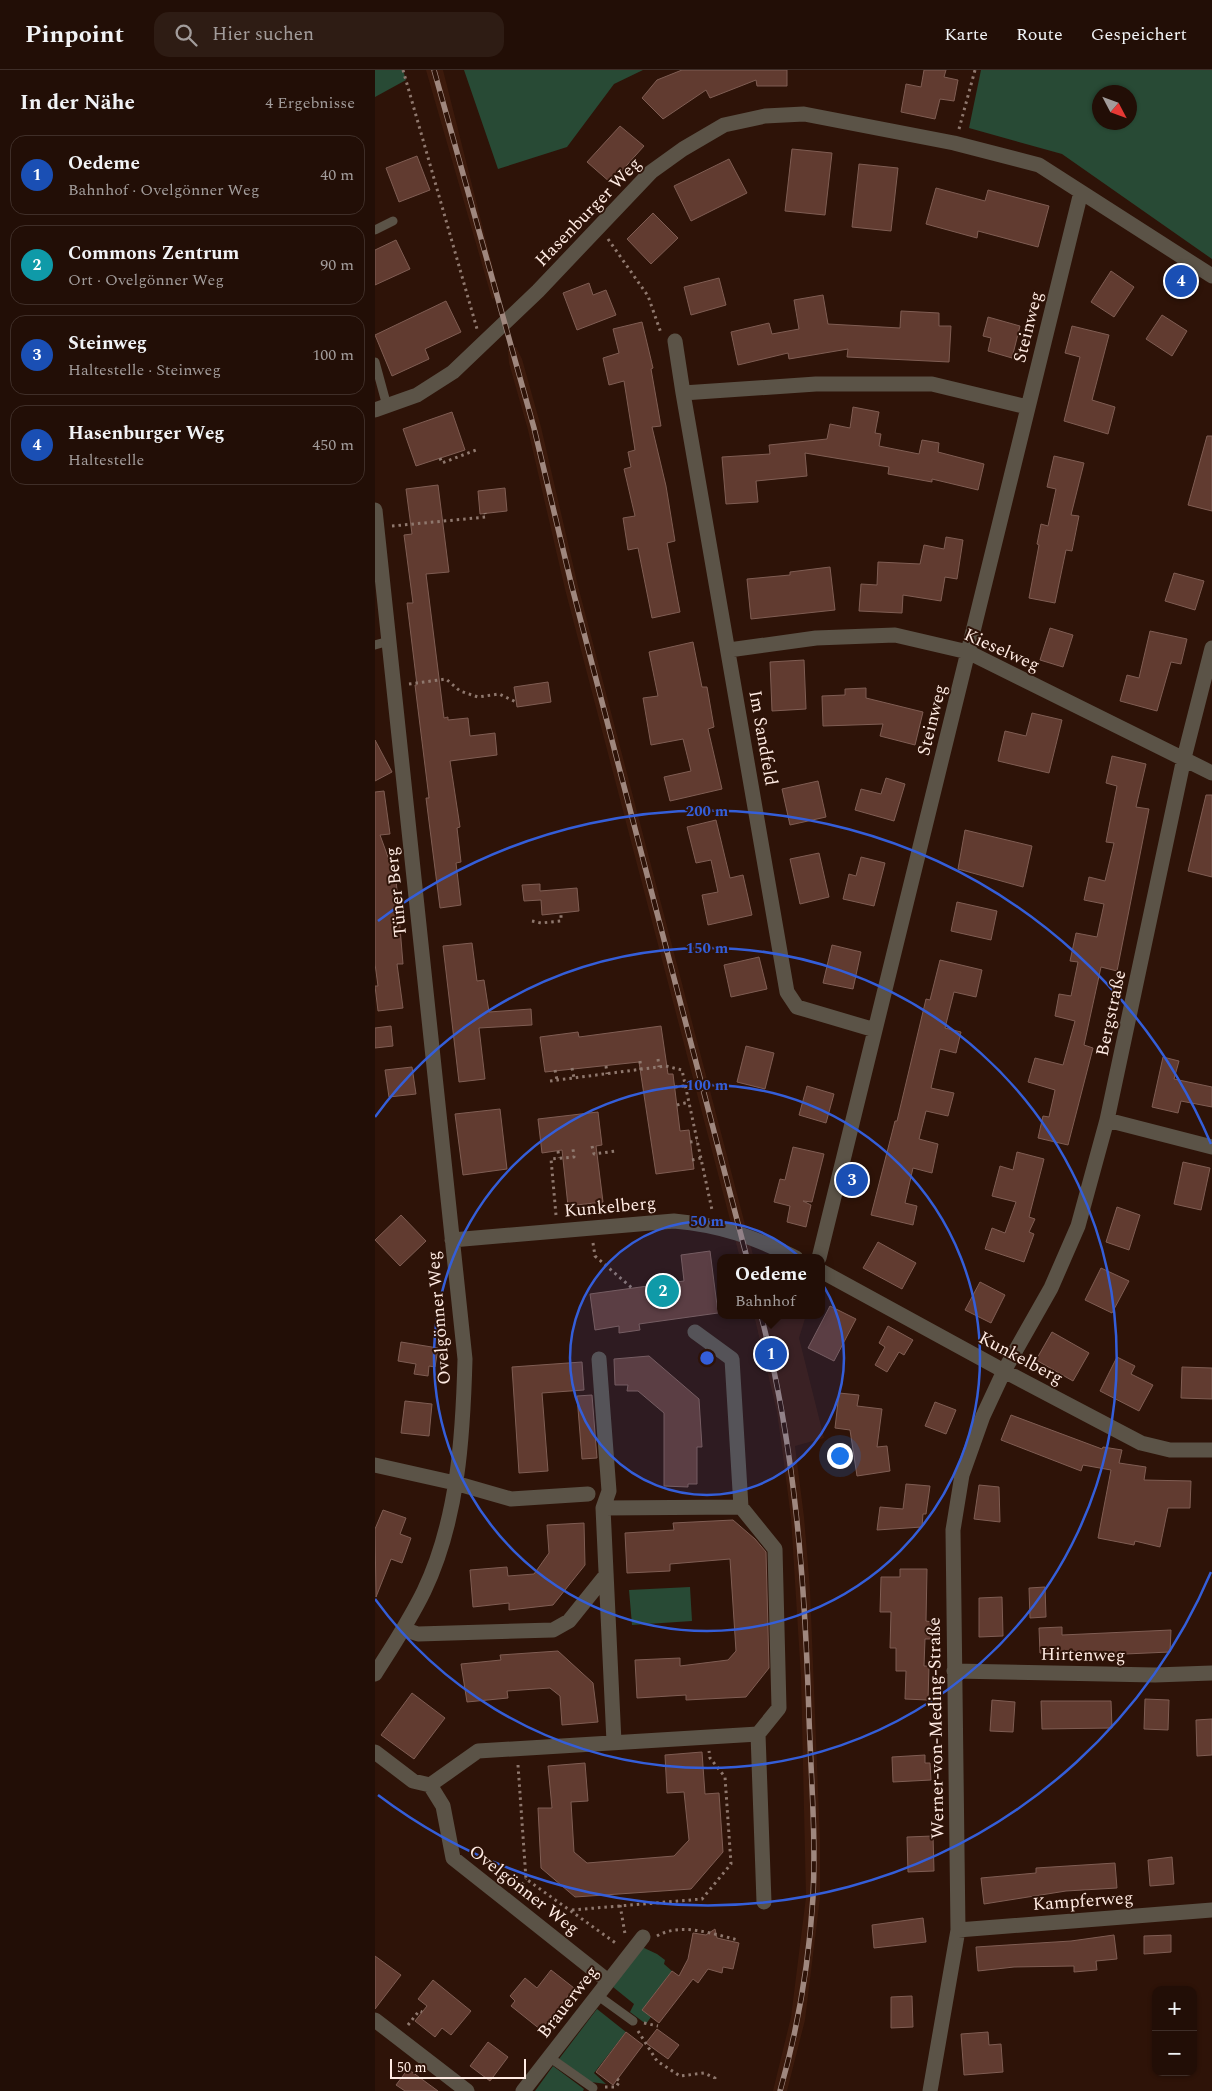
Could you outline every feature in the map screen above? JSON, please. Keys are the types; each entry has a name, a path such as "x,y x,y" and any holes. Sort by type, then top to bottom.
{"street":[{"name":"Hasenburger Weg","path":"381,408 417,395 453,372 483,345 651,172 723,124 765,116 804,114 953,143 1039,165 1212,276"},
{"name":"Steinweg","path":"820,1254 1081,192"},
{"name":"Im Sandfeld","path":"675,341 787,992 797,1007 875,1030"},
{"path":"683,393 816,384 932,384 1027,407"},
{"name":"Tüner Berg","path":"375,510 382,643 393,686 452,1240"},
{"name":"Kieselweg","path":"729,650 816,638 895,635 968,652 1212,773"},
{"name":"Bergstraße","path":"1004,1372 1051,1288 1078,1226 1107,1120 1184,758 1212,648"},
{"path":"1107,1120 1212,1148"},
{"name":"Kunkelberg","path":"452,1240 674,1221 715,1226 741,1234 786,1254"},
{"name":"Ovelgönner Weg","path":"375,1674 403,1629 424,1590 440,1549 455,1483 463,1414 465,1359 452,1240"},
{"name":"Kunkelberg","path":"825,1273 1004,1372 1141,1443 1170,1450 1212,1450"},
{"path":"695,1332 731,1359 741,1507 775,1549 779,1708 758,1734 764,1902"},
{"path":"599,1360 609,1491 603,1508 614,1742"},
{"name":"Werner-von-Meding-Straße","path":"930,2091 958,1930 953,1530 962,1475 983,1416 1004,1372"},
{"path":"375,1465 455,1483 511,1499 588,1494"},
{"path":"603,1508 741,1507"},
{"path":"403,1629 418,1634 553,1630 569,1621 606,1575"},
{"name":"Hirtenweg","path":"954,1671 1155,1675 1212,1673"},
{"path":"375,1752 413,1781 430,1785 478,1751 758,1734"},
{"name":"Ovelgönner Weg","path":"430,1785 443,1806 453,1858 608,1981"},
{"name":"Kampferweg","path":"958,1930 1212,1910"},
{"name":"Brauerweg","path":"523,2091 629,1954 647,1938"},
{"path":"375,2020 467,2091"}],"lane":[{"path":"375,230 393,222"},
{"path":"375,362 381,408"},
{"path":"597,1995 633,2021"},
{"path":"549,2057 593,2088"}],"path":[{"path":"403,70 483,345"},
{"path":"953,143 975,70"},
{"path":"597,228 610,240 648,296 665,345 675,341"},
{"path":"440,458 442,463 476,450"},
{"path":"377,528 486,517 485,513"},
{"path":"393,686 446,679 460,691 468,694 478,697 499,694 516,702"},
{"path":"532,920 541,923 561,921 561,913"},
{"path":"658,1059 659,1067"},
{"path":"640,1062 641,1070"},
{"path":"606,1066 607,1074"},
{"path":"550,1081 659,1067 682,1070 715,1226"},
{"path":"572,1068 574,1078"},
{"path":"555,1070 557,1080"},
{"path":"675,1087 685,1086"},
{"path":"677,1104 689,1102"},
{"path":"690,1142 697,1141"},
{"path":"592,1146 593,1154 616,1151"},
{"path":"558,1231 551,1159 574,1157 573,1149"},
{"path":"558,1150 559,1158"},
{"path":"692,1160 701,1158"},
{"path":"591,1228 595,1256 632,1288"},
{"path":"572,1910 701,1899 731,1864 725,1777 710,1758 707,1736"},
{"path":"516,1748 526,1879 572,1910 629,1954"},
{"path":"620,1905 629,1954"},
{"path":"647,1938 664,1932 694,1930 713,1936 738,1940"},
{"path":"398,2038 419,2011 422,2012"},
{"path":"633,2021 645,2045 657,2061 680,2076 705,2073 715,2078 714,2080"},
{"path":"593,2088 616,2087 620,2081 617,2079"}],"shaded area":[{"path":"426,70 443,70 500,296 492,299"},
{"path":"516,347 522,359 541,427 578,586 753,1254 739,1254 565,589 528,430 509,363 508,350"},
{"path":"755,1319 805,1319 799,1338 824,1438 795,1446 804,1517 810,1589 820,1840 820,1898 805,2020 787,2091 773,2091 791,2017 806,1897 801,1677 791,1518 777,1412"}],"green space":[{"path":"375,70 403,70 406,80 375,97"},
{"path":"464,70 643,70 614,84 567,147 498,169"},
{"path":"981,70 1212,70 1212,259 1062,154 969,128"},
{"path":"690,1587 692,1621 632,1625 629,1590"},
{"path":"642,1947 665,1960 664,1964 672,1971 642,2010 651,2017 646,2024 630,2012 634,2004 613,1987"},
{"path":"597,2009 626,2032 594,2073 606,2084 591,2082 559,2059"},
{"path":"553,2066 584,2089 583,2091 535,2091"}],"building":[{"path":"682,70 787,70 787,86 757,86 756,80 710,98 706,90 663,119 642,98 657,80"},
{"path":"924,70 946,70 944,77 958,80 954,101 940,99 935,119 901,112 906,84 921,87"},
{"path":"620,126 644,146 611,183 587,162"},
{"path":"792,149 832,153 825,215 785,211"},
{"path":"417,156 430,190 399,202 386,168"},
{"path":"729,159 747,193 691,221 674,186"},
{"path":"859,164 898,168 891,231 852,227"},
{"path":"936,188 985,201 988,190 1049,206 1038,247 978,231 977,238 926,224"},
{"path":"653,213 678,238 651,264 627,239"},
{"path":"396,240 410,269 375,285 375,250"},
{"path":"1111,271 1134,287 1114,317 1091,302"},
{"path":"719,278 726,305 691,315 684,287"},
{"path":"589,283 593,295 606,290 616,315 577,330 563,293"},
{"path":"823,295 828,324 900,328 901,311 939,313 939,326 951,326 949,362 847,357 848,349 789,359 788,353 738,365 731,332 769,323 772,334 799,329 794,300"},
{"path":"446,301 461,332 425,349 429,359 392,376 375,335"},
{"path":"1162,315 1187,331 1172,356 1146,339"},
{"path":"988,317 1020,326 1012,358 988,351 991,338 983,336"},
{"path":"642,322 653,368 651,369 661,426 652,427 666,486 675,541 667,543 680,612 652,618 638,548 628,550 623,518 635,516 624,469 631,467 628,452 635,450 624,381 609,385 603,358 619,353 613,329"},
{"path":"1072,326 1109,335 1092,400 1115,407 1108,434 1064,421 1080,357 1065,353"},
{"path":"853,407 879,412 875,433 881,434 879,446 919,454 922,440 939,443 938,452 984,464 978,490 932,479 932,482 888,474 889,467 805,453 807,476 756,481 758,502 726,504 722,457 770,454 769,445 827,439 830,424 850,428"},
{"path":"452,412 465,450 416,466 403,429"},
{"path":"1207,436 1212,436 1212,511 1188,505"},
{"path":"1054,456 1084,463 1071,515 1079,516 1072,551 1066,550 1055,603 1029,598 1041,524 1048,526 1056,489 1047,487"},
{"path":"438,485 449,572 426,574 444,718 448,717 448,720 468,718 470,736 495,733 497,755 450,761 460,827 457,828 461,862 456,863 461,905 440,908 426,798 429,798 407,603 413,603 404,535 412,534 406,489"},
{"path":"505,488 507,511 480,514 478,491"},
{"path":"946,537 963,540 957,579 945,577 941,601 903,595 902,613 859,611 861,584 877,585 878,562 920,564 924,545 944,549"},
{"path":"830,567 835,610 751,619 747,579 790,575 790,572"},
{"path":"1174,573 1204,581 1195,610 1165,601"},
{"path":"1050,628 1073,635 1063,667 1040,660"},
{"path":"1150,631 1187,639 1181,664 1171,662 1157,711 1120,701 1127,675 1139,678"},
{"path":"693,642 702,687 707,687 714,727 708,729 722,789 670,801 664,777 691,771 683,739 651,745 643,698 658,696 649,652"},
{"path":"804,660 806,709 772,711 770,662"},
{"path":"548,682 551,702 517,707 514,687"},
{"path":"866,688 866,698 923,712 915,745 880,736 883,724 823,726 822,696 845,695 845,689"},
{"path":"1032,713 1062,720 1049,773 998,761 1005,731 1026,736"},
{"path":"375,740 392,772 375,781"},
{"path":"1112,756 1146,764 1136,807 1149,809 1117,971 1101,967 1084,1045 1093,1048 1068,1145 1038,1138 1043,1116 1049,1117 1055,1090 1028,1082 1035,1058 1063,1065 1075,1021 1055,1016 1059,994 1071,996 1078,962 1070,961 1076,933 1097,937 1104,904 1084,900 1089,877 1105,881 1114,843 1106,842 1117,786 1106,783"},
{"path":"886,778 905,784 894,821 855,810 861,789 881,794"},
{"path":"818,781 826,817 790,825 782,789"},
{"path":"384,791 390,834 380,835 396,879 403,964 397,964 403,1008 378,1011 375,986 378,986 375,964 375,792"},
{"path":"1206,795 1212,795 1212,877 1188,871"},
{"path":"716,820 730,878 743,875 752,915 708,925 702,895 718,892 711,860 696,863 687,827"},
{"path":"965,830 1032,846 1023,887 958,869"},
{"path":"819,853 829,897 800,904 790,859"},
{"path":"861,857 885,863 874,906 843,899 849,874 856,876"},
{"path":"540,884 540,891 577,888 579,911 542,915 541,900 524,901 522,885"},
{"path":"957,902 997,911 991,940 951,931"},
{"path":"472,943 477,981 484,980 489,1012 531,1009 532,1025 479,1028 485,1079 459,1082 443,946"},
{"path":"832,945 861,952 853,989 823,983"},
{"path":"759,957 767,989 731,997 724,965"},
{"path":"940,960 982,970 976,997 954,992 945,1028 961,1032 956,1053 940,1049 931,1088 954,1093 948,1116 926,1111 919,1139 938,1144 932,1173 913,1168 905,1203 917,1206 913,1225 871,1215 895,1121 897,1121 926,999 930,1000"},
{"path":"391,1026 393,1046 375,1048 375,1028"},
{"path":"661,1026 668,1074 673,1074 680,1131 689,1130 694,1169 656,1174 639,1062 545,1072 540,1037 578,1032 579,1037"},
{"path":"746,1046 774,1053 765,1089 737,1082"},
{"path":"1163,1057 1179,1061 1174,1079 1212,1087 1212,1107 1181,1101 1178,1113 1152,1107"},
{"path":"412,1067 416,1094 389,1097 385,1070"},
{"path":"807,1086 834,1094 826,1123 799,1115"},
{"path":"500,1109 507,1169 463,1175 455,1114"},
{"path":"598,1112 602,1145 596,1146 603,1202 568,1206 562,1150 542,1153 538,1119"},
{"path":"793,1147 824,1154 812,1202 803,1201 811,1205 806,1227 787,1222 790,1206 774,1202 780,1179 785,1180"},
{"path":"1017,1152 1044,1159 1029,1217 1035,1219 1029,1232 1034,1234 1024,1262 985,1249 992,1228 1005,1233 1016,1202 992,1196 1000,1166 1013,1170"},
{"path":"1183,1162 1210,1168 1201,1210 1174,1204"},
{"path":"1117,1207 1140,1215 1129,1250 1106,1242"},
{"path":"401,1215 426,1241 400,1266 375,1240"},
{"path":"878,1242 916,1263 902,1289 863,1268"},
{"path":"710,1251 717,1313 639,1324 640,1330 619,1333 619,1326 595,1330 590,1294 684,1281 681,1255"},
{"path":"1101,1268 1129,1281 1112,1313 1085,1300"},
{"path":"980,1282 1005,1295 991,1323 965,1310"},
{"path":"830,1306 856,1319 834,1361 808,1348 823,1319 825,1319"},
{"path":"888,1326 913,1340 904,1355 899,1352 887,1372 875,1365 885,1347 879,1343"},
{"path":"1052,1332 1089,1353 1073,1381 1036,1360"},
{"path":"401,1342 438,1348 435,1367 429,1366 428,1376 414,1374 416,1364 398,1361"},
{"path":"649,1356 699,1399 702,1447 697,1447 697,1484 688,1484 688,1487 664,1486 664,1413 638,1391 627,1391 628,1385 615,1385 614,1359"},
{"path":"1117,1357 1135,1366 1131,1374 1153,1385 1139,1411 1100,1391"},
{"path":"582,1362 584,1390 542,1393 548,1471 519,1473 512,1367"},
{"path":"1182,1367 1212,1368 1212,1399 1181,1398"},
{"path":"839,1393 859,1395 857,1406 882,1409 877,1447 887,1446 890,1471 857,1476 850,1430 835,1428"},
{"path":"592,1395 597,1458 582,1459 577,1396"},
{"path":"405,1401 432,1404 429,1436 401,1433"},
{"path":"935,1402 956,1410 946,1434 925,1426"},
{"path":"1011,1415 1102,1449 1103,1447 1122,1450 1119,1463 1146,1467 1144,1480 1191,1481 1190,1508 1168,1508 1160,1547 1135,1541 1134,1545 1098,1538 1111,1470 1083,1465 1081,1471 1001,1440"},
{"path":"906,1484 930,1486 926,1514 923,1514 922,1527 877,1530 880,1507 903,1509"},
{"path":"979,1485 999,1487 1000,1522 974,1519"},
{"path":"383,1510 406,1518 400,1534 411,1538 402,1563 391,1559 376,1597 375,1529"},
{"path":"733,1520 755,1539 766,1552 769,1668 746,1697 686,1700 686,1695 637,1698 635,1660 680,1658 680,1666 728,1660 736,1651 730,1559 670,1564 670,1571 627,1573 625,1533 674,1530 673,1523"},
{"path":"584,1523 585,1565 553,1605 509,1610 509,1603 473,1607 470,1570 507,1567 508,1576 534,1574 549,1553 547,1525"},
{"path":"900,1569 927,1569 926,1621 932,1622 931,1639 925,1639 924,1666 929,1666 928,1700 905,1699 906,1671 896,1671 896,1648 890,1648 891,1612 880,1612 881,1577 900,1577"},
{"path":"1045,1587 1046,1617 1030,1618 1029,1588"},
{"path":"1002,1597 1003,1636 979,1637 979,1598"},
{"path":"1062,1627 1062,1635 1171,1630 1170,1652 1080,1656 1080,1651 1040,1653 1039,1628"},
{"path":"558,1651 593,1683 598,1722 562,1725 560,1696 550,1688 507,1691 508,1698 467,1702 461,1664 501,1660 500,1655"},
{"path":"412,1693 445,1718 414,1759 381,1735"},
{"path":"1145,1699 1169,1700 1168,1730 1144,1729"},
{"path":"992,1700 1015,1702 1013,1732 990,1731"},
{"path":"1041,1701 1111,1701 1112,1728 1042,1729"},
{"path":"1212,1719 1212,1755 1197,1756 1196,1720"},
{"path":"702,1752 705,1794 719,1793 723,1852 691,1889 575,1897 541,1868 538,1808 552,1808 548,1766 585,1763 588,1801 571,1802 574,1852 587,1863 674,1856 689,1840 684,1792 667,1793 665,1755"},
{"path":"925,1755 925,1763 930,1763 931,1780 893,1782 892,1757"},
{"path":"933,1836 934,1871 908,1872 907,1837"},
{"path":"1172,1857 1174,1884 1150,1886 1148,1860"},
{"path":"1115,1863 1117,1888 1066,1891 984,1904 981,1878 1036,1873 1036,1868"},
{"path":"923,1918 926,1942 874,1948 872,1925"},
{"path":"715,1929 717,1938 739,1943 733,1969 723,1967 722,1973 708,1969 698,1983 693,1979 659,2023 642,2010 672,1971 679,1976 688,1959 693,1933 706,1935"},
{"path":"1114,1935 1117,1959 1096,1961 1097,1970 1074,1972 1074,1966 1014,1967 978,1971 976,1947 1071,1941"},
{"path":"1171,1935 1171,1952 1144,1954 1144,1936"},
{"path":"375,1956 401,1975 375,2009"},
{"path":"551,1970 574,1988 541,2030 511,2006 515,2001 510,1996 525,1978 537,1988"},
{"path":"433,1980 471,2011 451,2035 442,2028 435,2037 415,2021 427,2006 418,1999"},
{"path":"912,1996 913,2027 891,2028 891,1997"},
{"path":"657,2029 679,2045 668,2059 646,2043"},
{"path":"626,2032 643,2045 613,2085 596,2072"},
{"path":"988,2032 989,2045 1001,2044 1003,2072 964,2075 961,2034"},
{"path":"488,2042 508,2057 490,2081 470,2066"},
{"path":"408,2069 438,2091 405,2091 396,2085"}],"railway":[{"path":"434,70 534,428 572,587 746,1254"},
{"path":"762,1319 782,1414 796,1514 805,1615 814,1830 813,1897 806,1971 792,2043 780,2091"}],"place":[{"name":"Hasenburger Weg","path":"1181,281"},
{"name":"Steinweg","path":"852,1180"},
{"name":"Commons Zentrum","path":"663,1291"},
{"name":"Oedeme","path":"771,1354"}]}
